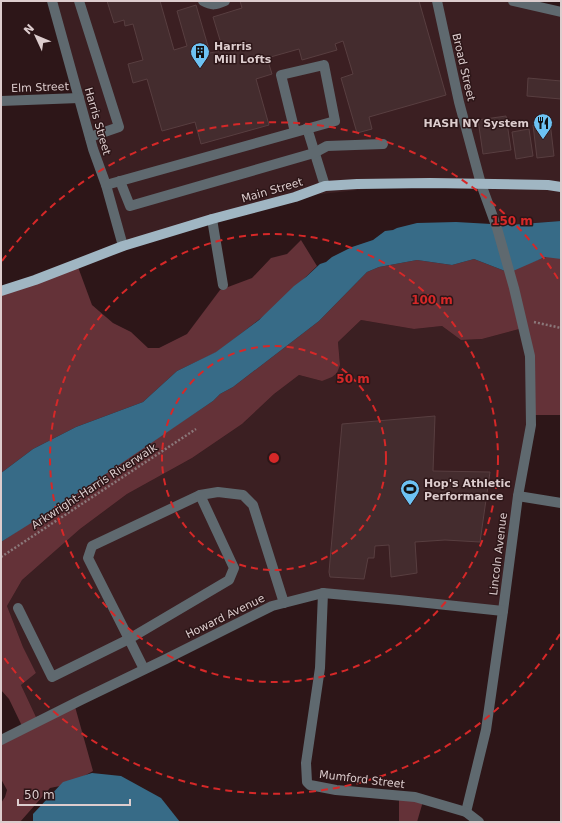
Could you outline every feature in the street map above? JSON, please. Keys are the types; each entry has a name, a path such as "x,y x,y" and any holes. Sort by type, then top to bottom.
{"main road":[{"name":"Main Street","path":"1,291 35,280 122,246 212,219 295,197 325,186 430,183 548,185 561,187"}],"street":[{"name":"Harris Street","path":"52,1 90,136 106,185 122,246"},
{"path":"79,1 119,126 90,136"},
{"path":"203,1 216,5 225,1"},
{"name":"Broad Street","path":"437,1 459,102 481,184"},
{"path":"513,1 561,12"},
{"path":"106,185 335,121 324,65 282,75 295,132"},
{"name":"Elm Street","path":"1,101 79,98"},
{"path":"307,128 325,186"},
{"path":"120,181 130,206 314,153 327,146 383,144"},
{"name":"Lincoln Avenue","path":"466,812 486,730 518,496 531,425 530,356 498,228 481,184"},
{"path":"212,219 223,285"},
{"path":"144,669 88,558 92,546 200,495 218,492 243,495 253,504 284,603"},
{"path":"18,608 52,677 130,639 229,580 234,568 200,495"},
{"path":"518,496 561,503"},
{"name":"Howard Avenue","path":"1,740 272,606 323,594 399,600 503,612"},
{"name":"Mumford Street","path":"323,594 320,668 306,763 307,782 310,785 336,790 414,797 466,812 479,822"}],"path":[{"path":"522,320 561,328"},
{"name":"Arkwright-Harris Riverwalk","path":"1,557 196,429"}],"shaded area":[{"path":"56,1 515,1 561,10 561,221 495,225 485,187 429,182 295,197 123,249"},
{"path":"301,240 317,266 274,308 217,352 177,371 143,402 76,427 33,449 1,473 1,289 78,267 92,305 113,323 131,332 148,348 159,348 187,334 220,290 252,278 271,258 287,254"},
{"path":"549,256 561,258 561,415 532,415 523,328 482,339 461,340 442,326 414,329 361,320 338,342 340,365 337,373 332,377 322,381 299,375 274,394 242,424 192,458 127,494 80,529 22,580 7,606 23,647 36,673 21,685 36,717 74,703 93,771 70,784 50,788 20,822 1,822 1,803 7,790 1,779 1,739 22,726 9,699 1,690 1,542 213,401 220,394 233,387 319,321 367,272 379,267 417,260 452,265 474,259 505,271"},
{"path":"361,320 414,329 442,326 461,340 482,339 523,328 531,401 501,609 319,593 274,603 36,717 21,685 36,673 23,647 7,606 22,580 80,529 127,494 192,458 242,424 274,394 299,375 322,381 340,365 338,342"},
{"path":"399,796 424,798 417,822 399,822"}],"water":[{"path":"561,221 561,259 545,257 513,271 505,271 474,259 452,265 417,260 379,267 367,272 319,321 233,387 220,394 213,401 63,503 1,542 1,473 33,449 76,427 143,402 177,371 216,352 259,320 294,286 320,264 326,262 332,257 352,247 373,240 385,231 417,223 456,222 509,225"},
{"path":"92,773 121,776 161,798 180,822 33,822 33,814 63,782"}],"building":[{"name":"Harris Mill Lofts","path":"107,1 160,1 174,50 187,46 177,11 196,5 210,53 223,50 213,17 242,8 240,1 419,1 446,95 369,117 372,129 357,133 341,78 353,74 343,41 335,44 337,50 302,60 299,49 267,58 272,74 256,79 269,125 201,144 195,122 162,131 147,79 133,83 128,64 143,60 133,24 125,26 124,20 114,23"},
{"path":"528,78 561,81 561,99 527,96"},
{"path":"506,116 511,150 483,154 478,120"},
{"name":"HASH NY System","path":"550,122 554,156 537,158 533,125"},
{"path":"529,129 533,156 516,159 512,132"},
{"name":"Hop's Athletic Performance","path":"435,416 433,471 490,472 480,542 445,540 415,542 417,573 391,577 389,545 375,546 374,558 368,558 364,579 330,577 329,572 342,424"}],"place":[{"name":"Harris Mill Lofts","path":"200,69"},
{"name":"HASH NY System","path":"543,140"},
{"name":"Hop's Athletic Performance","path":"410,506"}]}
